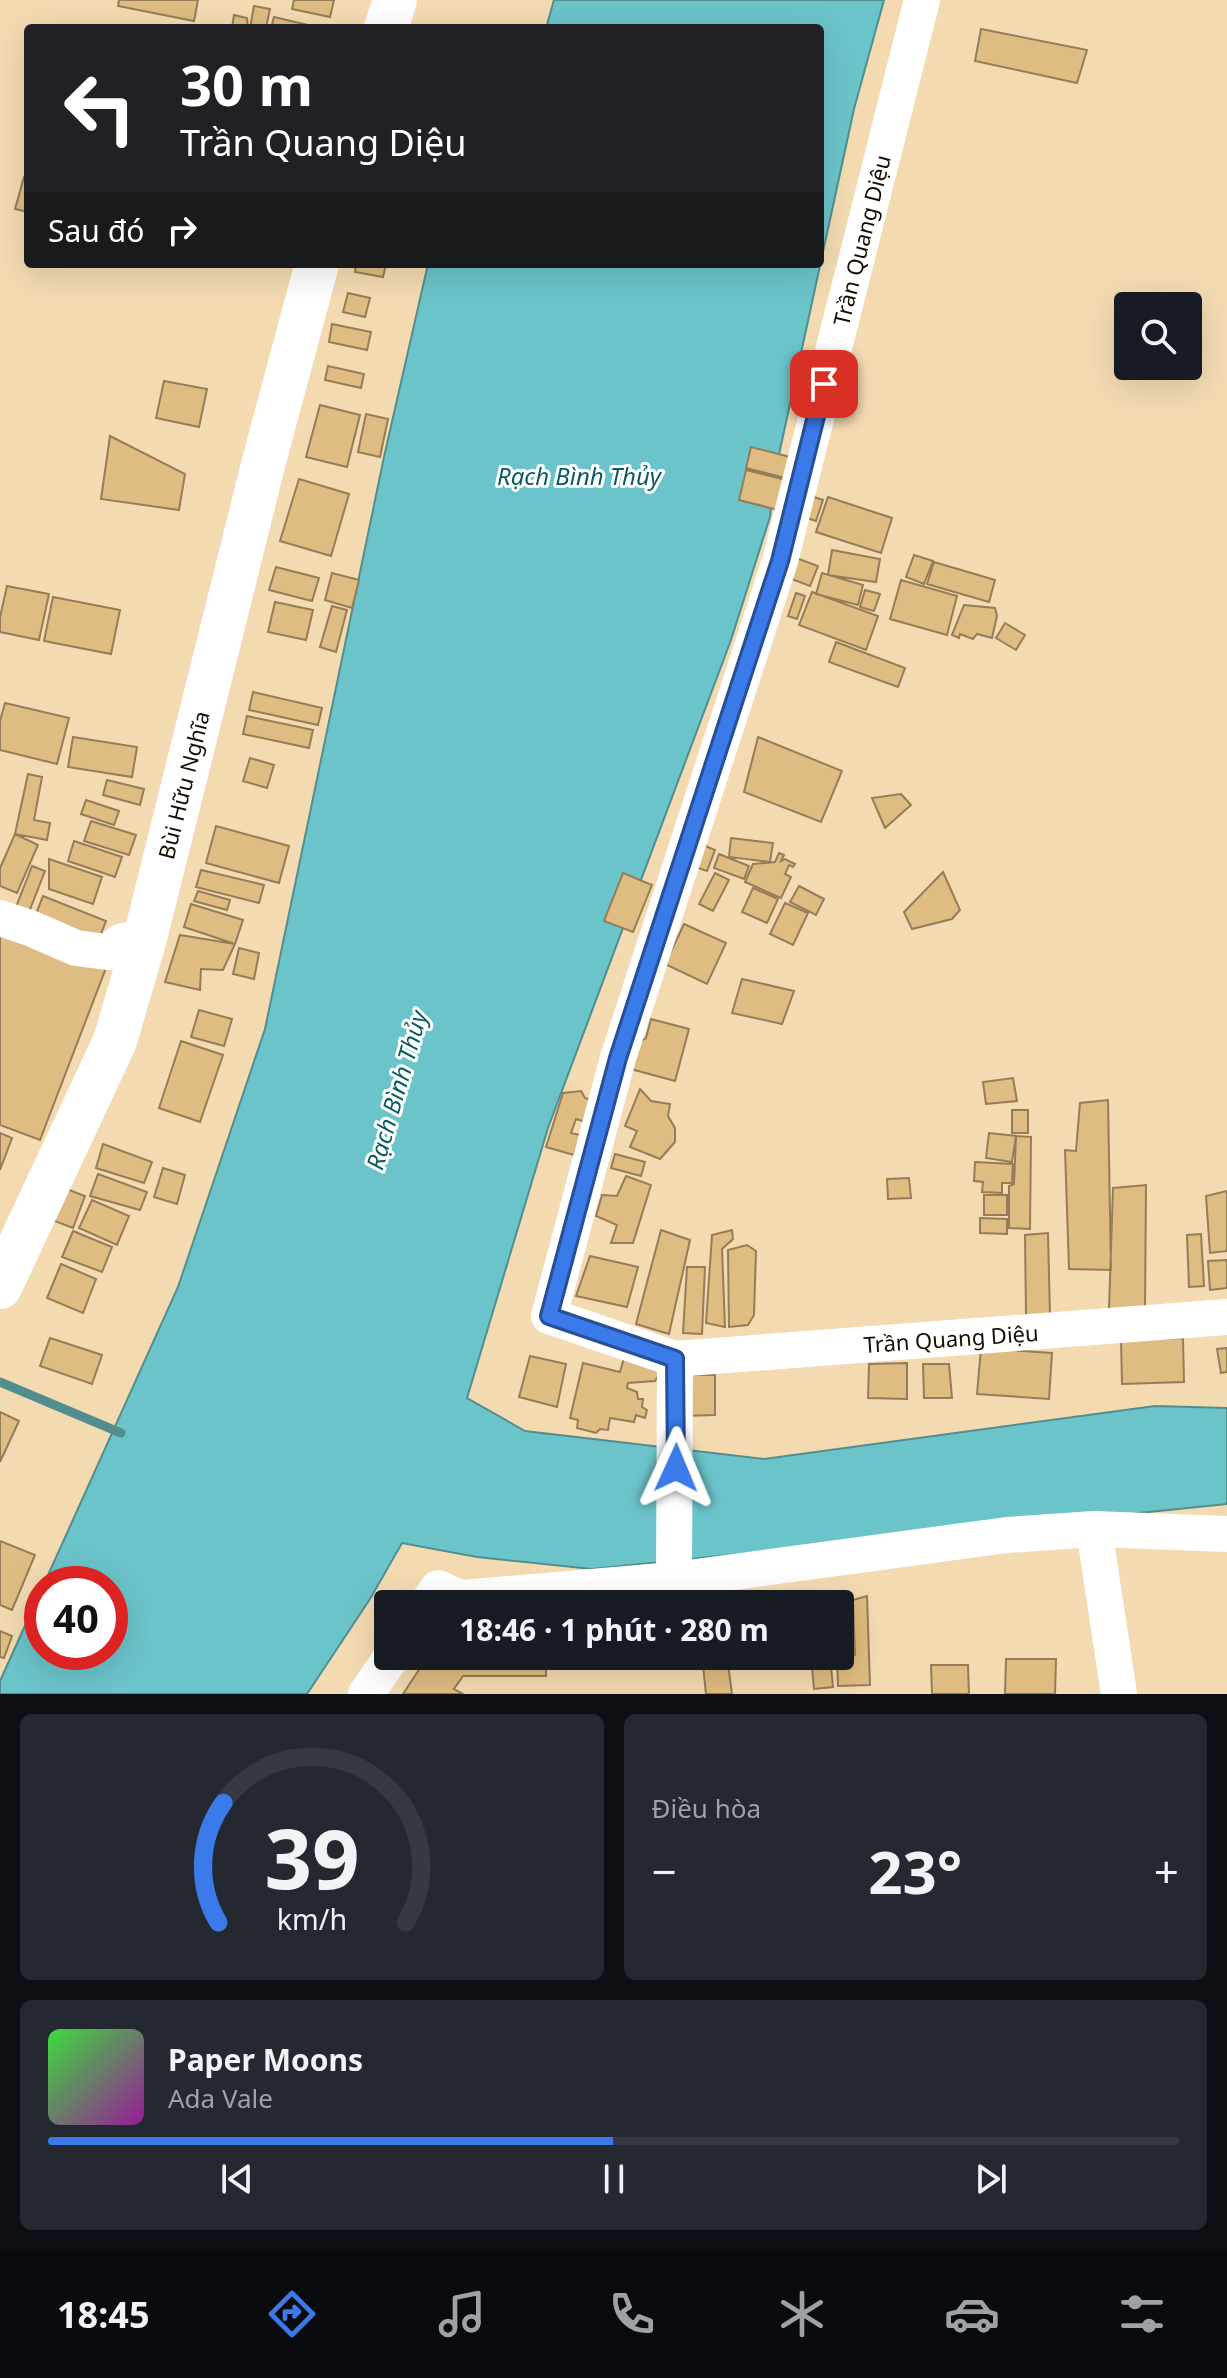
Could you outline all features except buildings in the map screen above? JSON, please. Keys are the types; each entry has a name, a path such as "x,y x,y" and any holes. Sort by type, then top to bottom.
{"main road":[{"path":"387,24 395,0"},
{"name":"Bùi Hữu Nghĩa","path":"0,1287 115,1041 145,938 264,461 316,268"}],"street":[{"name":"Trần Quang Diệu","path":"922,0 780,561 618,1058 549,1316 675,1359 1227,1317"},
{"path":"0,918 76,948 107,952 122,941 145,938"},
{"path":"674,1571 675,1359"},
{"path":"1094,1529 1119,1694"},
{"path":"524,1590 1007,1535 1094,1529 1227,1534"},
{"path":"366,1694 382,1670"}],"water":[{"name":"Rạch Bình Thủy","path":"554,0 884,0 854,109 824,247 824,24 547,24"},
{"name":"Rạch Bình Thủy","path":"427,268 819,268 775,473 770,517 731,640 548,1128 467,1398 525,1431 764,1459 1155,1406 1227,1408 1227,1504 592,1569 477,1557 402,1543 370,1599 307,1694 0,1694 0,1681 24,1628 24,1670 128,1670 128,1566 52,1566 178,1287 265,1029 384,457"}],"waterway":[{"path":"0,1382 121,1433"}],"route":[{"path":"676,1468 675,1359 549,1316 618,1058 780,561 824,384"}]}
